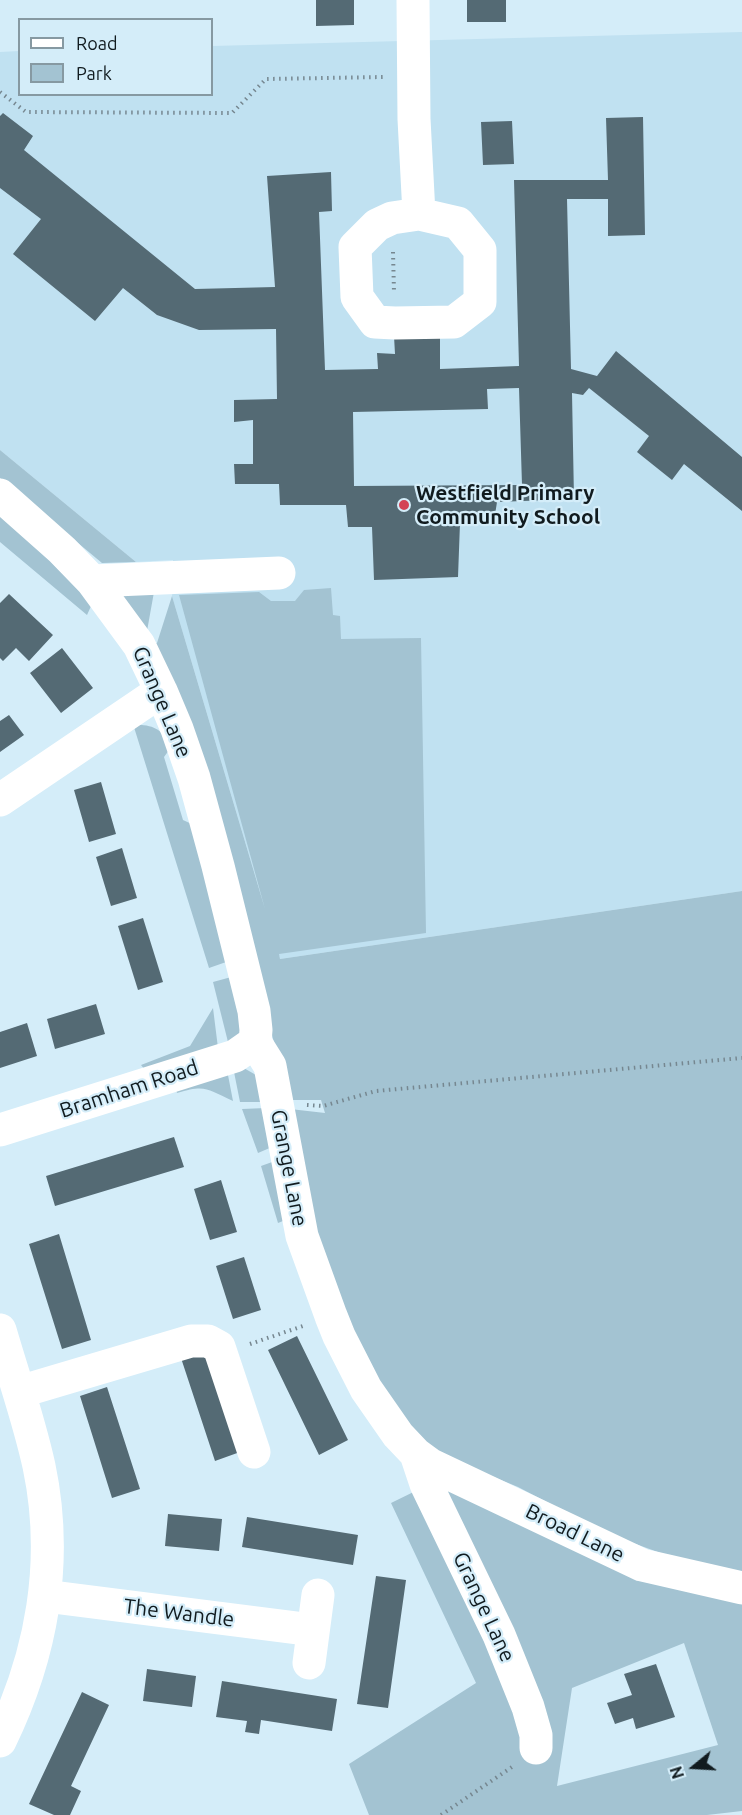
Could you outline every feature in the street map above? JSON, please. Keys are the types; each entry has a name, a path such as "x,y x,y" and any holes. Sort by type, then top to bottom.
{"street":[{"path":"406,216 414,119 413,0"},
{"path":"406,216 458,223 480,249 480,302 454,322 395,323 375,321 357,297 355,247 377,225 406,216"},
{"name":"Grange Lane","path":"0,495 62,550 92,581 139,645 161,691 194,778 247,977 254,1011 255,1042 270,1066 302,1236 339,1336 366,1389 398,1435 416,1454 426,1484 499,1635 524,1696 536,1735 536,1748"},
{"path":"92,581 279,573"},
{"path":"0,801 161,691"},
{"name":"Bramham Road","path":"0,1130 235,1056 255,1042"},
{"path":"0,1330 39,1468 46,1514 47,1555 45,1596 37,1640 28,1675 0,1741"},
{"path":"19,1392 191,1341 208,1341 219,1347 254,1452"},
{"name":"Broad Lane","path":"416,1454 431,1465 642,1565 742,1588"},
{"path":"309,1663 318,1595"},
{"name":"The Wandle","path":"45,1596 313,1630"}],"path":[{"path":"0,92 26,112 232,113 266,79 415,76"},
{"path":"395,323 406,216"},
{"path":"276,1104 323,1106 376,1090 742,1058"},
{"path":"221,1354 331,1316"},
{"path":"441,1815 518,1763 536,1748"}],"shaded area":[{"name":"Westfield Primary Community School","path":"742,32 742,891 280,959 172,596 173,560 136,562 0,450 0,52 18,51 18,96 213,96 213,46"}],"green space":[{"path":"0,450 136,562 102,563 0,478"},
{"path":"0,513 22,532 92,604 87,615 0,542"},
{"path":"331,588 333,615 340,616 341,639 421,638 426,933 279,954 280,959 742,891 742,1576 702,1568 608,1534 518,1487 423,1448 361,1355 321,1251 290,1109 325,1113 321,1100 289,1100 208,790 149,646 157,643 172,596 265,909 179,595 259,592 271,601 295,601 304,590"},
{"path":"113,592 154,592 147,631"},
{"path":"133,724 156,729 172,746 164,757 183,820 196,826 229,961 209,968"},
{"path":"235,976 242,1031 229,1046 213,982"},
{"path":"213,1008 218,1048 145,1070 141,1065 190,1046"},
{"path":"233,1067 242,1067 256,1075 263,1102 240,1102"},
{"path":"227,1070 233,1101 201,1088 177,1093 175,1086"},
{"path":"266,1108 272,1147 258,1153 242,1109"},
{"path":"275,1161 288,1219 278,1223 261,1166"},
{"path":"438,1480 742,1601 742,1811 707,1815 369,1815 349,1764 476,1683 391,1503","holes":["684,1643 718,1745 557,1786 572,1688"]}],"building":[{"path":"316,0 354,0 354,25 316,26"},
{"path":"467,0 506,0 506,22 467,22"},
{"path":"3,113 33,136 24,150 195,289 275,287 267,176 331,172 332,211 319,212 325,370 378,369 377,353 395,354 394,336 440,335 440,369 519,366 514,180 608,180 606,118 643,117 645,235 608,236 608,199 567,199 571,369 597,376 616,351 742,457 742,511 684,464 672,480 637,452 649,436 589,388 583,395 572,393 574,499 497,502 494,521 460,523 458,577 374,580 372,527 348,527 346,505 280,505 279,484 235,484 234,464 253,464 253,420 234,422 234,400 277,399 276,329 199,330 157,315 123,288 95,321 13,254 41,219 0,188 0,116","holes":["519,388 522,485 354,486 353,412 488,409 487,389"]},
{"path":"512,121 514,164 483,165 481,122"},
{"path":"9,594 53,635 29,661 16,648 3,661 0,658 0,603"},
{"path":"62,648 93,688 61,713 30,673"},
{"path":"9,715 24,735 0,752 0,721"},
{"path":"101,782 116,834 89,842 74,790"},
{"path":"122,848 137,898 111,906 96,857"},
{"path":"143,918 163,982 138,990 118,926"},
{"path":"96,1004 105,1034 55,1049 47,1019"},
{"path":"27,1023 37,1056 0,1068 0,1032"},
{"path":"174,1137 184,1167 55,1206 46,1176"},
{"path":"221,1180 237,1232 210,1240 194,1189"},
{"path":"59,1234 91,1340 62,1349 29,1244"},
{"path":"244,1257 261,1310 233,1319 216,1266"},
{"path":"297,1336 348,1440 319,1455 268,1350"},
{"path":"206,1350 240,1452 215,1461 181,1358"},
{"path":"107,1387 140,1489 112,1498 80,1396"},
{"path":"168,1514 222,1519 219,1551 165,1546"},
{"path":"247,1517 358,1535 353,1565 242,1547"},
{"path":"376,1576 406,1580 388,1708 357,1704"},
{"path":"656,1664 675,1717 636,1729 633,1718 615,1724 607,1703 632,1695 624,1674"},
{"path":"147,1669 196,1676 192,1707 143,1701"},
{"path":"222,1681 337,1699 332,1731 261,1720 259,1734 245,1732 247,1721 216,1717"},
{"path":"82,1692 109,1705 71,1786 81,1791 70,1815 54,1815 29,1804"}],"place":[{"name":"Westfield Primary Community School","path":"404,505"}]}
